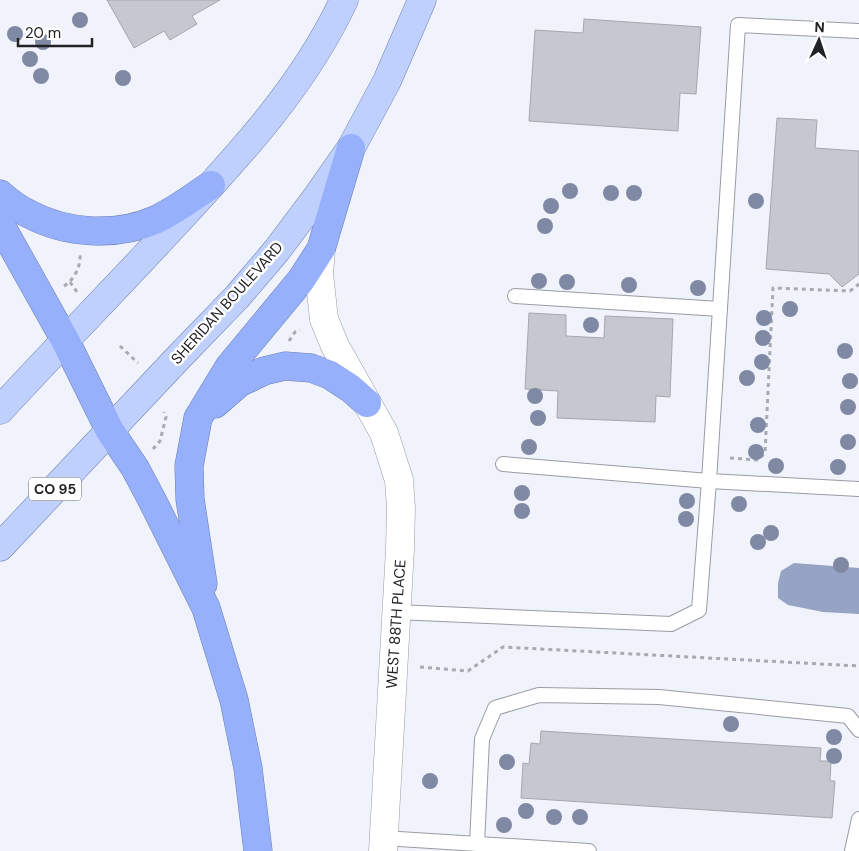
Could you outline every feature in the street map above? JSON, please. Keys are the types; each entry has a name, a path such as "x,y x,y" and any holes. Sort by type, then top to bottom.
{"highway":[{"path":"258,851 248,768 234,700 206,608 190,499 189,466 198,418 229,367 301,280 322,249 351,148"},
{"path":"0,194 28,214 40,219 65,228 96,231 124,229 155,220 211,185"},
{"path":"0,224 65,340 110,431 135,468 206,608"},
{"path":"198,418 239,383 264,371 286,366 311,368 330,375 350,388 367,403"}],"main road":[{"path":"0,410 137,265 262,127 301,76 332,26 344,0"},
{"name":"SHERIDAN BOULEVARD","path":"0,547 266,264 351,148 387,81 422,0"}],"street":[{"name":"WEST 88TH PLACE","path":"322,249 319,274 324,319 335,346 384,433 399,480 401,508 400,548 383,845"}],"lane":[{"path":"396,612 670,624 699,610 738,25 859,31"},
{"path":"515,296 720,309"},
{"path":"503,464 709,481 859,489"},
{"path":"477,844 482,739 495,708 539,694 659,697 848,716 859,730"},
{"path":"852,851 859,819"},
{"path":"383,845 477,844 589,851"}],"path":[{"path":"58,290 70,282 81,263 80,247"},
{"path":"728,458 758,460 765,453 773,288 850,291 859,284"},
{"path":"286,345 294,332 302,329"},
{"path":"120,346 140,365"},
{"path":"152,449 160,441 166,417 164,412"},
{"path":"393,671 416,667 468,671 503,647 859,666"}],"water":[{"path":"794,563 859,568 859,614 823,612 788,605 778,598 778,583 781,571"}],"building":[{"path":"107,0 220,0 192,16 197,24 170,40 164,31 134,48"},
{"path":"584,19 701,27 696,94 680,93 678,131 529,121 535,30 583,33"},
{"path":"777,118 817,120 815,148 859,151 859,274 842,287 829,274 766,269"},
{"path":"529,313 566,315 566,336 604,338 605,316 673,319 670,397 656,396 655,422 557,418 558,391 525,389"},
{"path":"541,731 821,748 820,761 831,761 830,781 835,781 832,818 521,798 523,763 529,764 531,743 540,744"}]}
